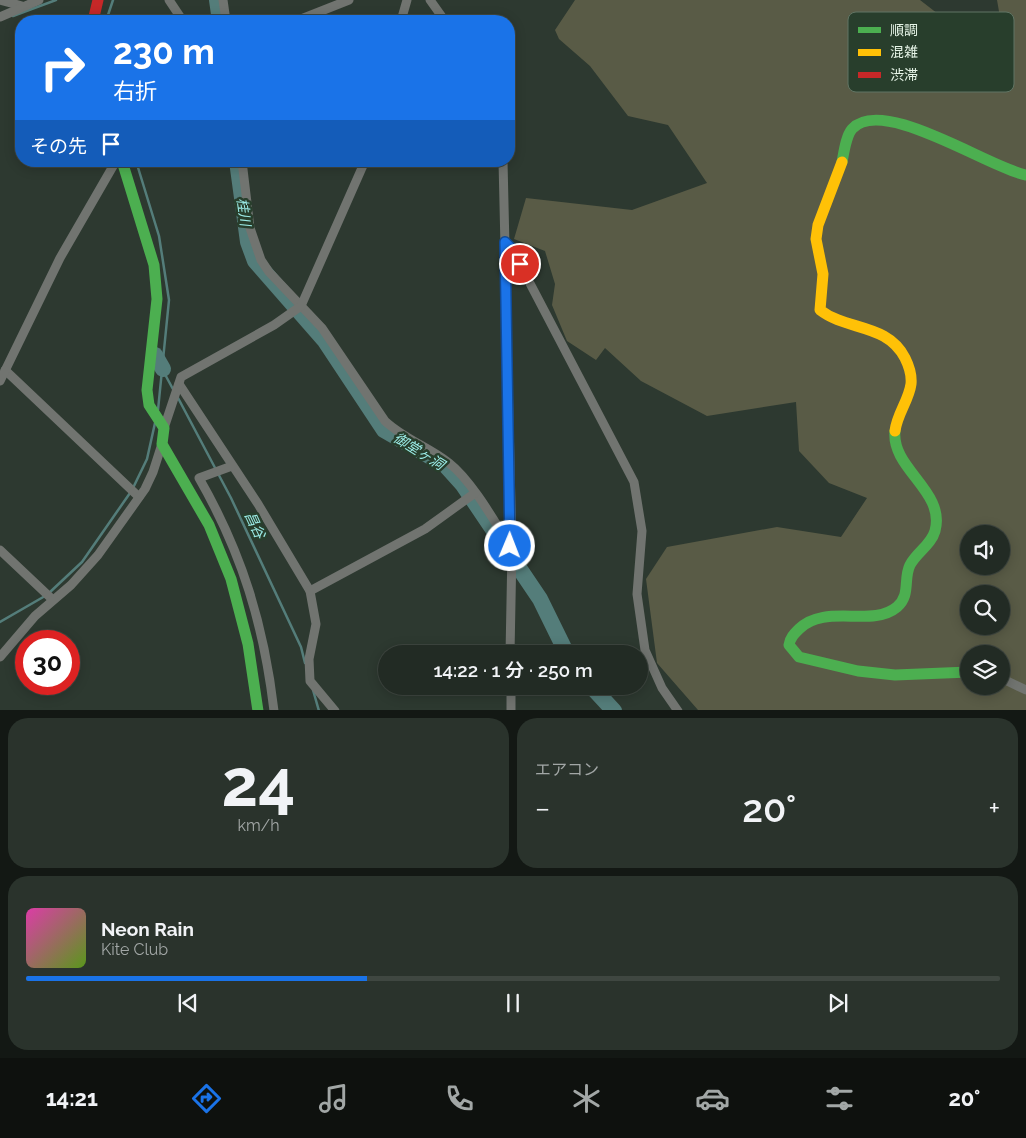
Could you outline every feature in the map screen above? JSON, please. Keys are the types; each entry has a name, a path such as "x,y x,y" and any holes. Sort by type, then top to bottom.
{"street":[{"path":"0,0 22,6"},
{"path":"0,17 39,0"},
{"path":"94,15 98,0"},
{"path":"169,0 179,15"},
{"path":"223,0 225,15"},
{"path":"311,15 348,0"},
{"path":"403,15 407,0"},
{"path":"430,0 441,15"},
{"path":"960,672 894,674 867,672 798,657 791,651 788,644 791,637 802,626 820,618 840,614 884,613 892,610 905,597 911,564 932,540 936,526 931,500 900,455 894,436 897,421 909,396 911,383 909,368 901,352 884,335 872,328 825,316 820,310 822,274 816,239 818,225 838,176 850,131 865,121 880,120 907,126 979,155 1016,174 1026,175"},
{"path":"0,380 60,258 113,167"},
{"path":"124,167 154,265 157,300 148,381 149,405 164,428"},
{"path":"243,167 250,228 256,249 269,272 322,328 385,421 396,432 450,464 475,493 510,546"},
{"path":"0,657 35,616 90,566 139,497 153,472 162,444 164,428 181,377 274,325 301,306 362,167"},
{"path":"503,167 510,645"},
{"path":"505,242 512,249 634,482 642,532 637,594 646,650 662,688 678,710"},
{"path":"5,370 139,497"},
{"path":"179,384 310,591 316,624 309,659 310,681 335,710"},
{"path":"162,444 200,507 224,557 244,624 253,669 258,710"},
{"path":"232,466 199,478 235,547 250,590 268,669 274,710"},
{"path":"310,591 425,529 475,493"},
{"path":"0,550 53,600"},
{"path":"1010,682 1026,690"},
{"path":"510,710 511,695"}],"green space":[{"path":"575,0 920,0 935,12 848,12 848,92 1014,92 1014,12 999,12 997,0 1026,0 1026,710 698,710 657,663 646,579 667,547 777,527 841,537 867,498 829,483 799,451 796,402 707,416 641,381 605,348 596,360 567,341 552,305 555,284 545,251 514,239 526,198 632,210 707,183 668,125 628,116 590,66 559,39 555,30"}],"waterway":[{"path":"16,15 56,0"},
{"path":"108,15 113,0"},
{"name":"桂川","path":"217,0 219,15"},
{"path":"138,167 159,236 169,300 158,410"},
{"name":"御堂ヶ洞","path":"238,167 248,242 255,261 325,341 384,430 445,465 463,485 540,599 563,645"},
{"name":"昌谷","path":"155,355 163,369"},
{"name":"昌谷","path":"155,356 174,391"},
{"name":"昌谷","path":"177,396 231,498 301,647 305,663"},
{"path":"133,488 147,459 155,423"},
{"path":"49,593 82,562 130,493"},
{"path":"0,622 45,596"},
{"name":"昌谷","path":"313,690 319,710"},
{"name":"御堂ヶ洞","path":"599,695 613,710"}],"traffic: fast":[{"path":"842,162 847,140 852,129 867,121 887,121 911,127 937,137 1010,170 1026,175"},
{"path":"124,167 154,265 157,299 147,390 149,405 164,428 162,444 209,525 231,579 248,644 258,710"},
{"path":"895,431 896,445 901,457 926,492 933,504 936,517 933,536 910,565 904,597 897,607 887,613 875,616 835,616 810,621 795,633 789,645 799,657 858,671 895,675 960,672"}],"traffic: slow":[{"path":"842,162 818,225 816,239 823,274 820,310 831,317 877,333 888,339 905,358 910,370 911,384 895,431"}],"traffic: jam":[{"path":"94,15 98,0"}],"route":[{"path":"510,546 505,242 512,249 520,264"}]}
